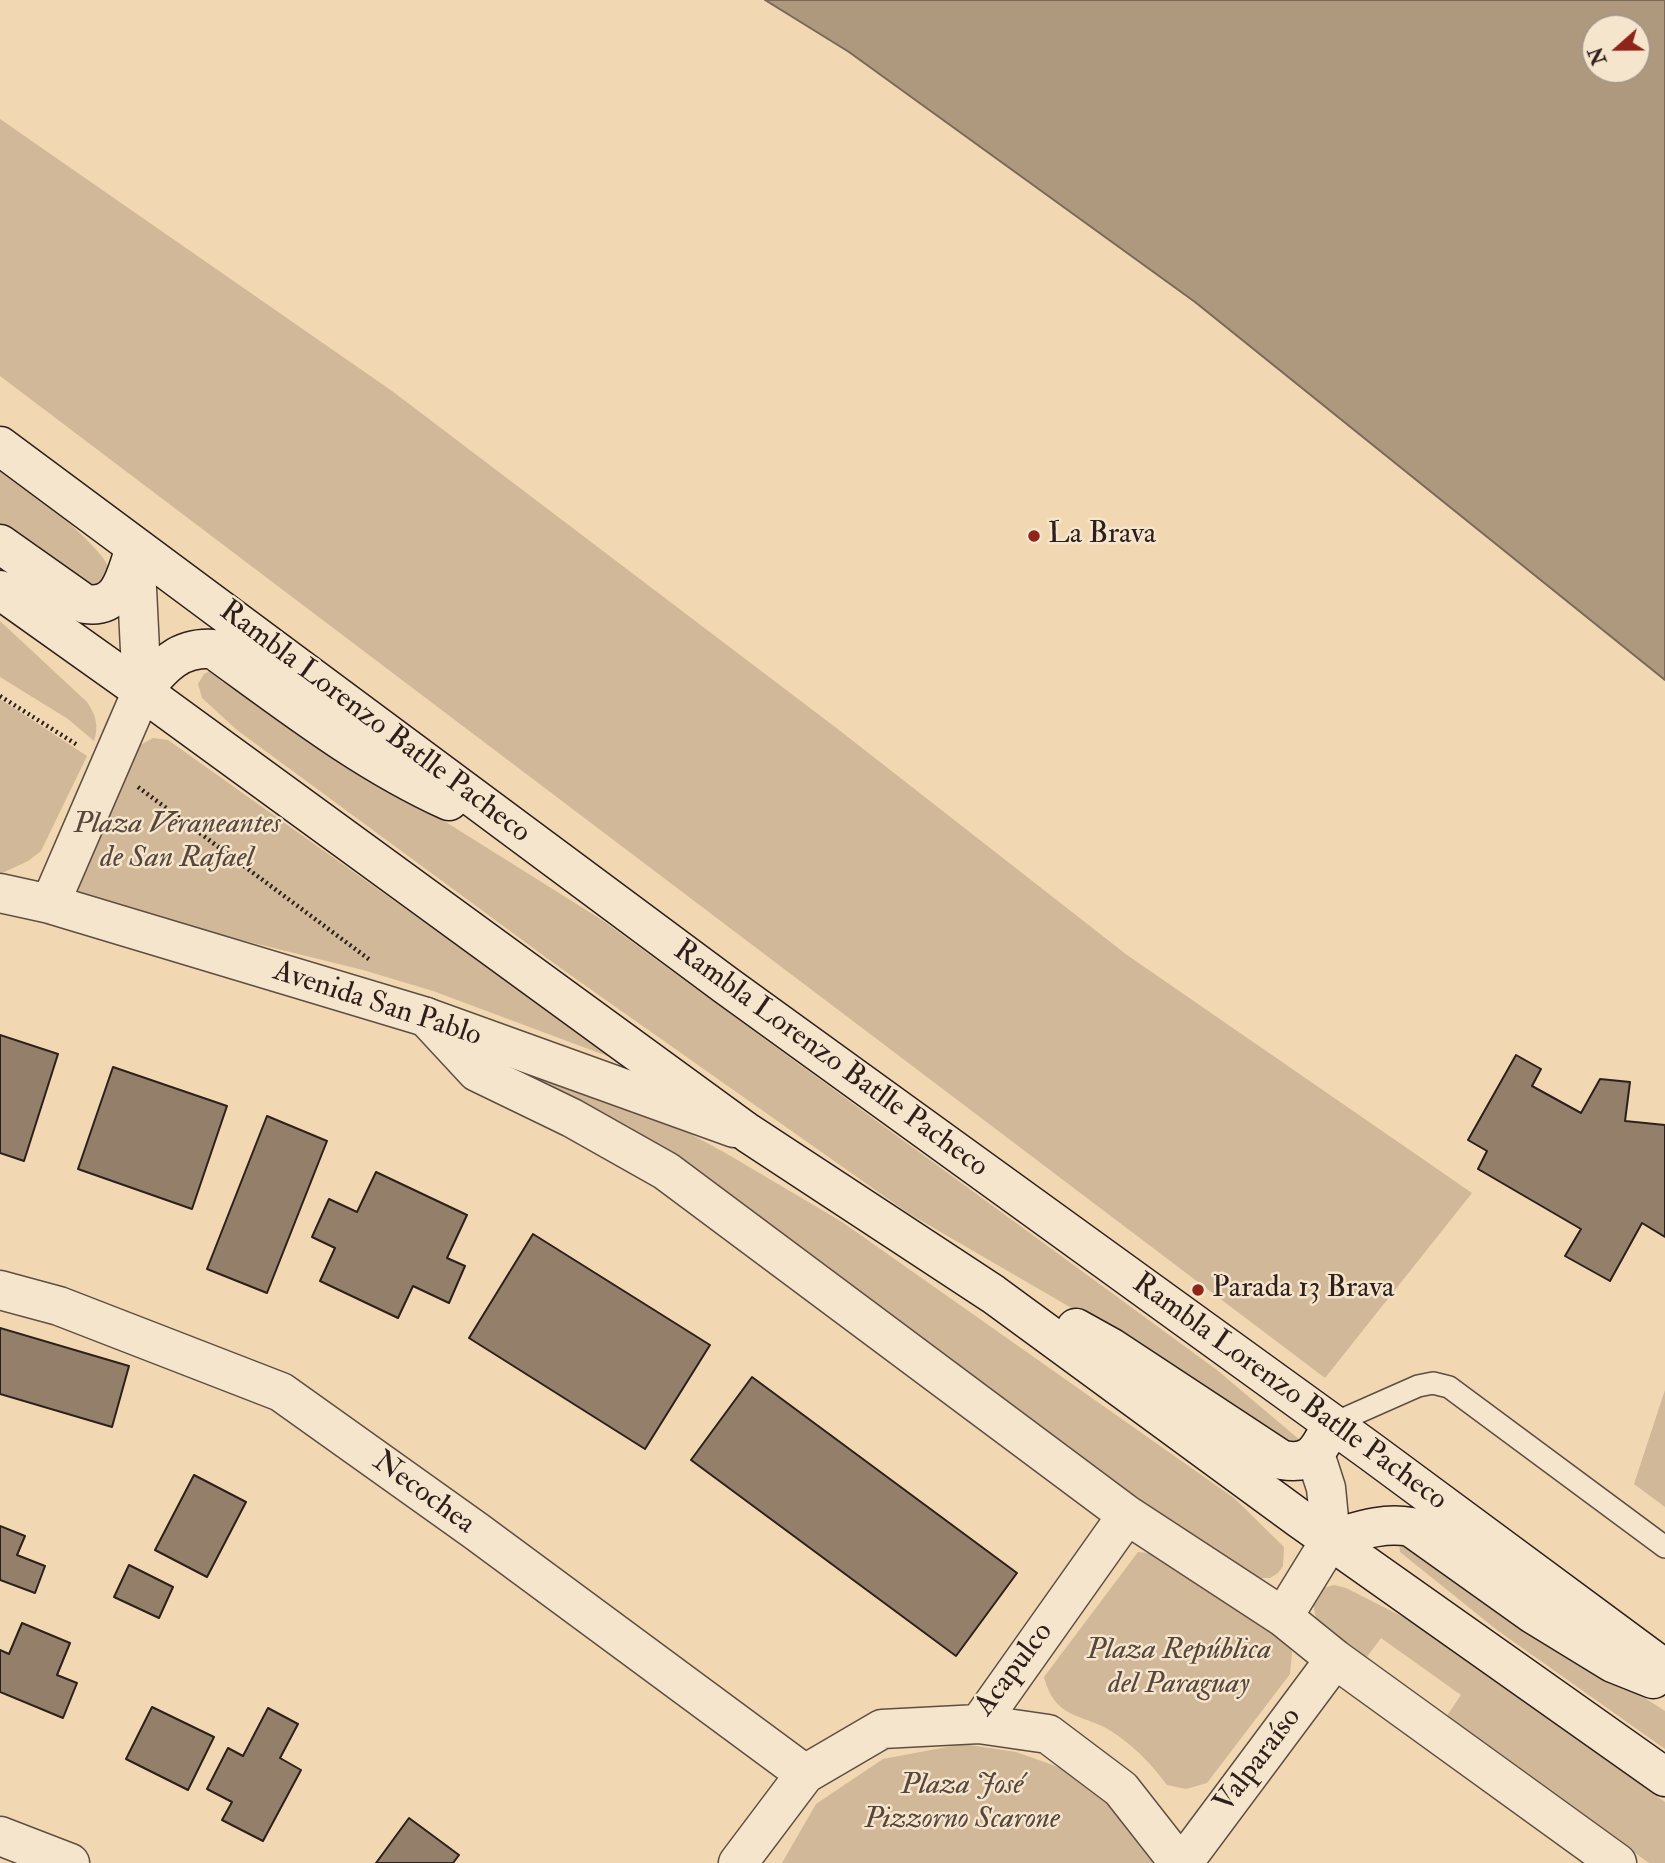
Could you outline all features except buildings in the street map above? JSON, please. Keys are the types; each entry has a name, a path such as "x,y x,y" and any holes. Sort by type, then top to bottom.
{"main road":[{"name":"Rambla Lorenzo Batlle Pacheco","path":"0,446 749,1002 1323,1439 1665,1669"},
{"path":"0,544 85,604 98,606 107,603 120,590 135,548"},
{"path":"135,548 142,691"},
{"path":"0,590 748,1133 993,1294 1665,1777"},
{"path":"50,904 142,691 168,661 197,648 213,649 322,728 412,784 525,836"},
{"name":"Avenida San Pablo","path":"0,893 50,904 426,1017 748,1133"},
{"path":"426,1017 477,1072 572,1118 666,1171 1127,1515 1283,1617 1335,1659 1617,1863"},
{"name":"Necochea","path":"0,1290 59,1306 281,1392 476,1531 805,1774"},
{"path":"993,1294 1044,1310 1112,1348 1282,1460 1299,1462 1323,1439"},
{"path":"1283,1617 1331,1539 1323,1439"},
{"name":"Acapulco","path":"738,1863 805,1774 882,1729 979,1724 1127,1515"},
{"path":"1331,1539 1374,1526 1392,1524 1412,1527 1533,1614 1613,1663 1665,1684"},
{"name":"Valparaíso","path":"1181,1863 1335,1659"},
{"path":"979,1724 1048,1734 1121,1789 1181,1863"},
{"path":"0,1836 70,1863"}],"lane":[{"path":"1323,1439 1418,1386 1433,1383 1449,1387 1665,1547"}],"path":[{"path":"0,696 109,765 379,967"}],"green space":[{"path":"0,119 392,391 839,730 1127,955 1472,1193 1325,1378 0,376"},
{"path":"0,467 61,516 104,559 110,570 96,589 0,530"},
{"path":"0,621 87,702 96,721 94,741 68,719 0,677"},
{"path":"212,670 382,782 602,920 1217,1370 1301,1441 1296,1450 1118,1335 908,1213 559,967 237,730 202,698 198,684 204,674"},
{"path":"0,699 87,756 41,851 28,861 0,874"},
{"name":"Plaza Veraneantes de San Rafael","path":"153,738 168,740 618,1060 433,991 363,970 83,901 77,892 76,882 133,749"},
{"path":"501,1065 652,1113 842,1222 1234,1498 1284,1547 1283,1566 1270,1578 1260,1578 1239,1566 1125,1489 712,1182"},
{"path":"1665,1390 1665,1507 1634,1484"},
{"path":"1399,1542 1665,1711 1665,1749 1497,1630 1400,1552"},
{"name":"Plaza República del Paraguay","path":"1138,1552 1175,1556 1280,1632 1292,1652 1290,1674 1207,1783 1186,1789 1167,1785 1144,1758 1117,1735 1064,1710 1049,1692 1044,1677"},
{"path":"1334,1585 1346,1588 1409,1620 1665,1802 1665,1863 1649,1863 1446,1717 1461,1695 1381,1638 1366,1658 1317,1623 1313,1604 1323,1588"},
{"name":"Plaza José Pizzorno Scarone","path":"963,1744 1016,1752 1081,1775 1116,1808 1149,1851 1153,1863 782,1863 816,1804 883,1759"}],"shaded area":[{"path":"765,0 1665,0 1665,680 1195,302 849,52"}],"place":[{"name":"La Brava","path":"1034,536"},
{"name":"Parada 13 Brava","path":"1198,1290"}]}
